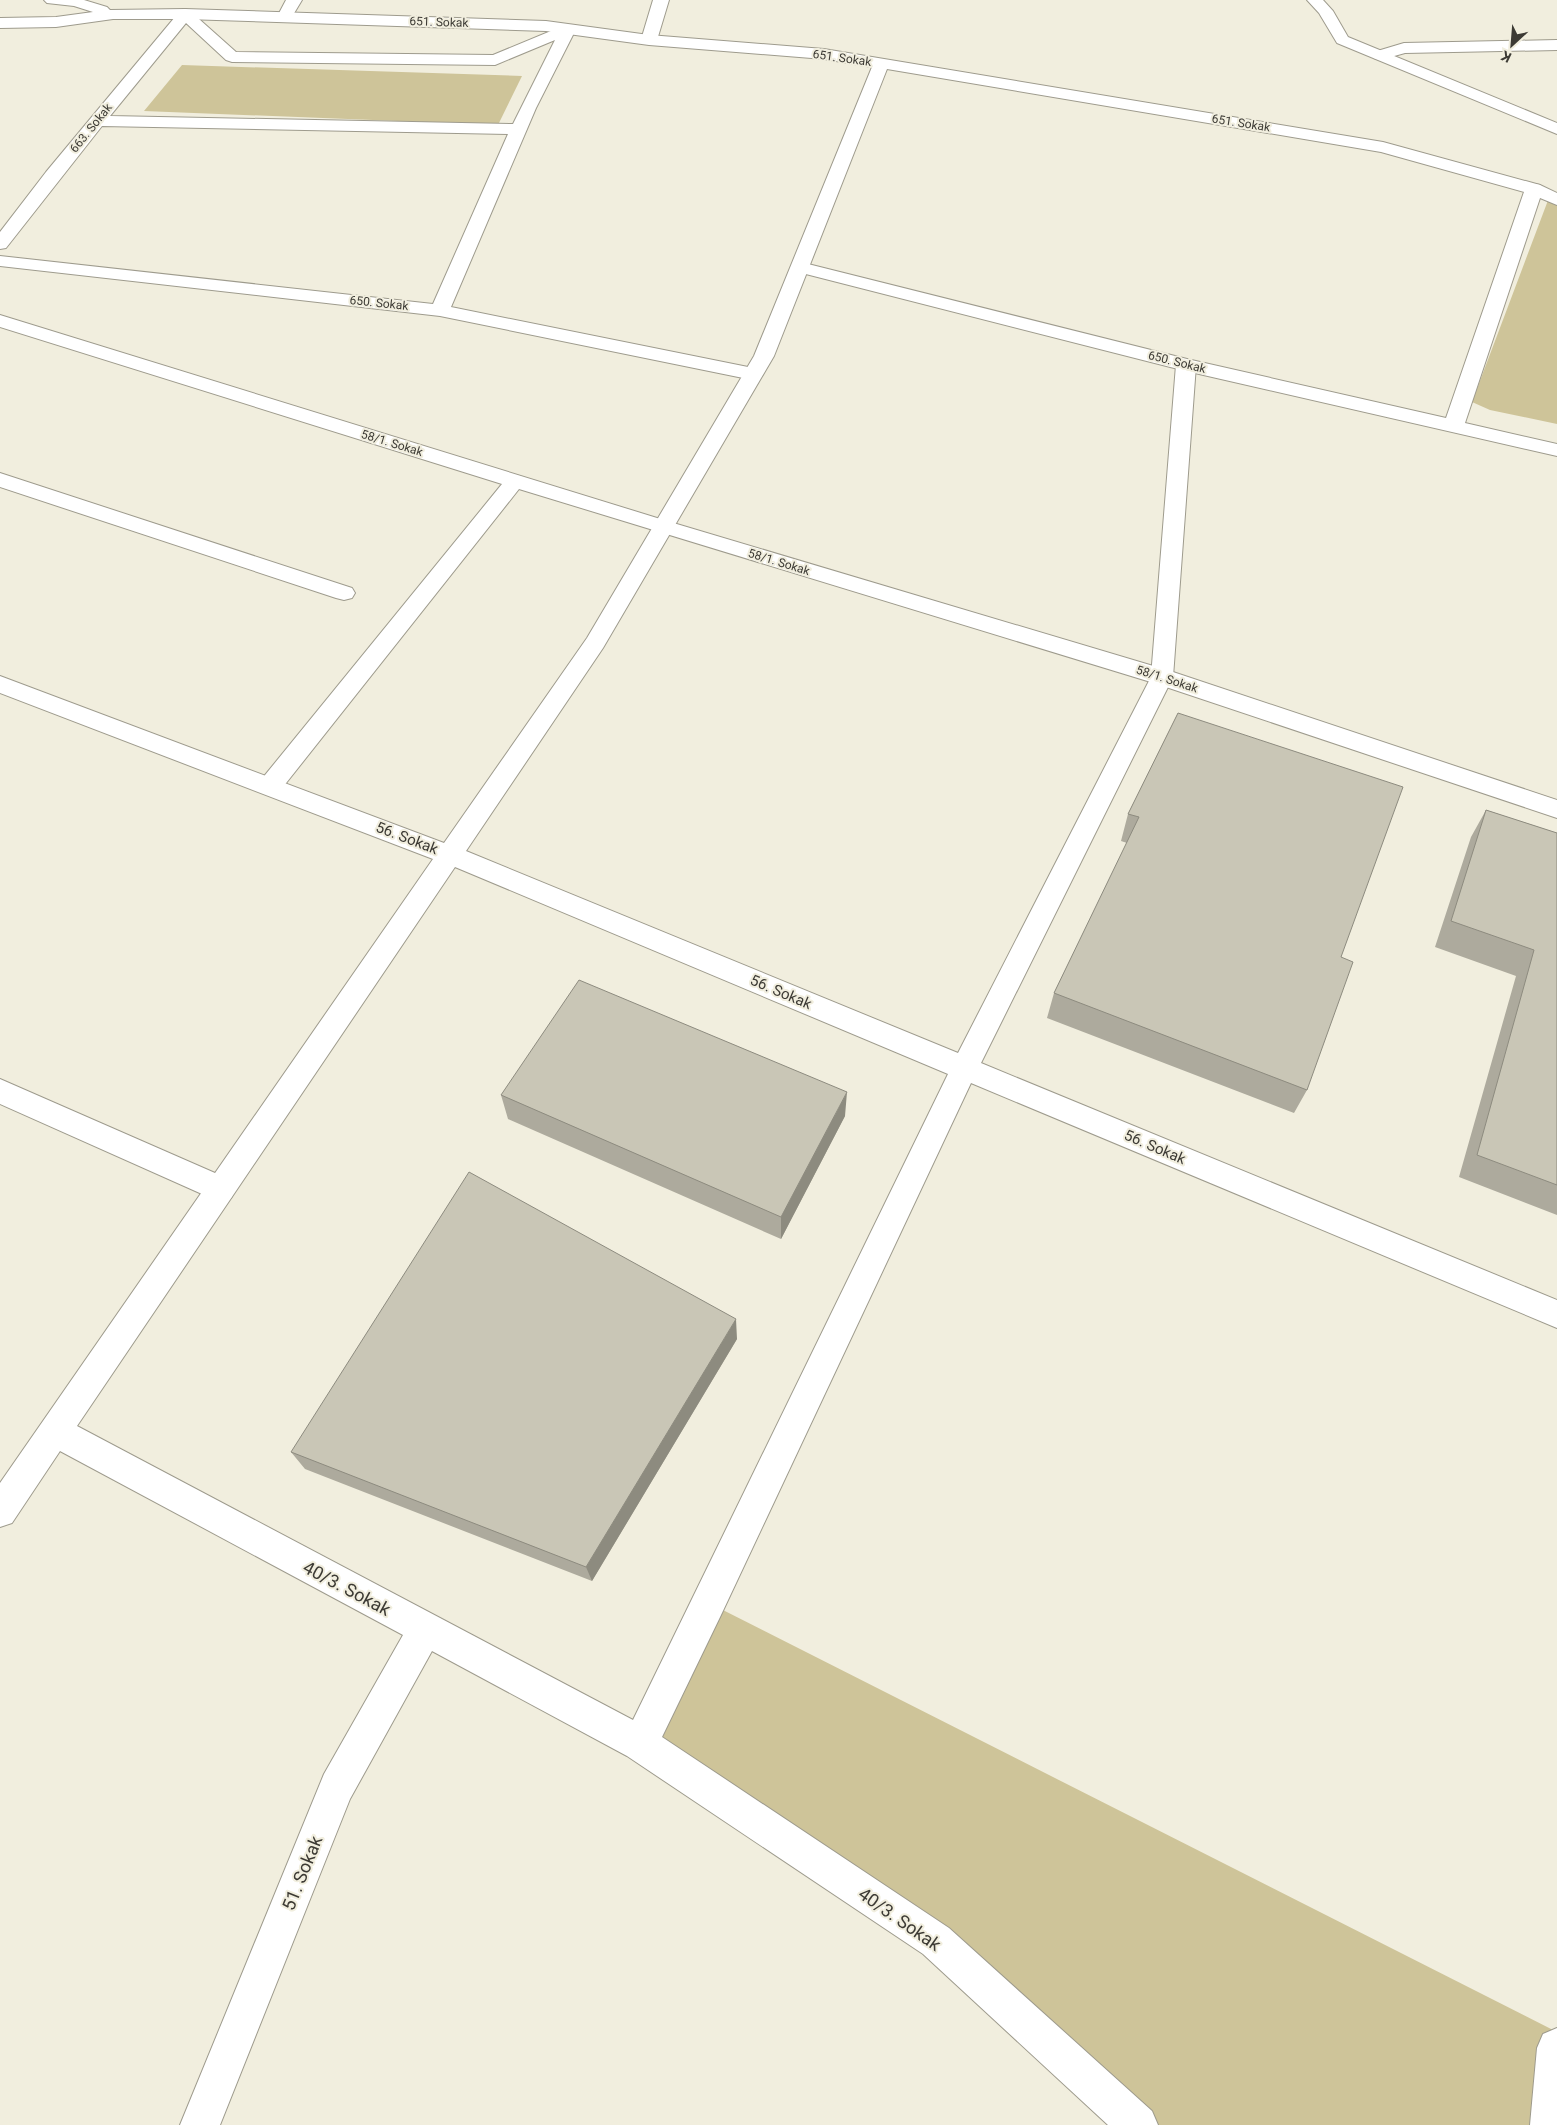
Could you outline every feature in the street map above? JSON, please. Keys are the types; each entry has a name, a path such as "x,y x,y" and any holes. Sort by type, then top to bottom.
{"street":[{"path":"52,0 75,2 113,14"},
{"path":"285,17 294,0"},
{"path":"649,40 662,0"},
{"path":"1315,0 1325,11 1342,40 1557,129"},
{"path":"0,23 56,22 113,14"},
{"name":"651. Sokak","path":"113,14 185,14 546,26 649,40 824,54 1383,147 1534,189 1557,200"},
{"path":"185,14 232,57 496,60 568,29"},
{"name":"663. Sokak","path":"0,244 185,14"},
{"path":"440,310 518,129 568,29"},
{"path":"1380,55 1404,48 1557,45"},
{"path":"0,1511 596,643 764,356 882,64"},
{"path":"98,120 518,129"},
{"path":"1454,425 1534,189"},
{"name":"650. Sokak","path":"0,262 440,310 753,374"},
{"name":"650. Sokak","path":"800,267 1186,364 1557,450"},
{"name":"58/1. Sokak","path":"0,321 663,528 1162,677 1557,809"},
{"path":"640,1744 964,1068 1162,677 1186,364"},
{"path":"0,480 344,593"},
{"path":"270,786 515,481"},
{"name":"56. Sokak","path":"0,684 450,854 1557,1314"},
{"path":"0,1091 221,1189"},
{"name":"40/3. Sokak","path":"55,1431 640,1744 936,1941 1138,2125"},
{"name":"51. Sokak","path":"200,2125 337,1787 425,1630"},
{"path":"1553,2104 1557,2048"}],"shaded area":[{"path":"182,65 522,76 498,125 144,111"},
{"path":"1550,195 1557,201 1557,424 1490,410 1472,402"},
{"path":"709,1603 1557,2032 1557,2125 1138,2125 936,1941 640,1744"}],"building":[{"path":"1178,713 1403,787 1341,957 1353,962 1307,1090 1054,993 1139,817 1128,814"},
{"path":"1486,810 1557,833 1557,1185 1477,1155 1534,950 1451,921"},
{"path":"579,980 847,1092 781,1217 501,1095"},
{"path":"469,1172 736,1319 586,1567 291,1452"}]}
